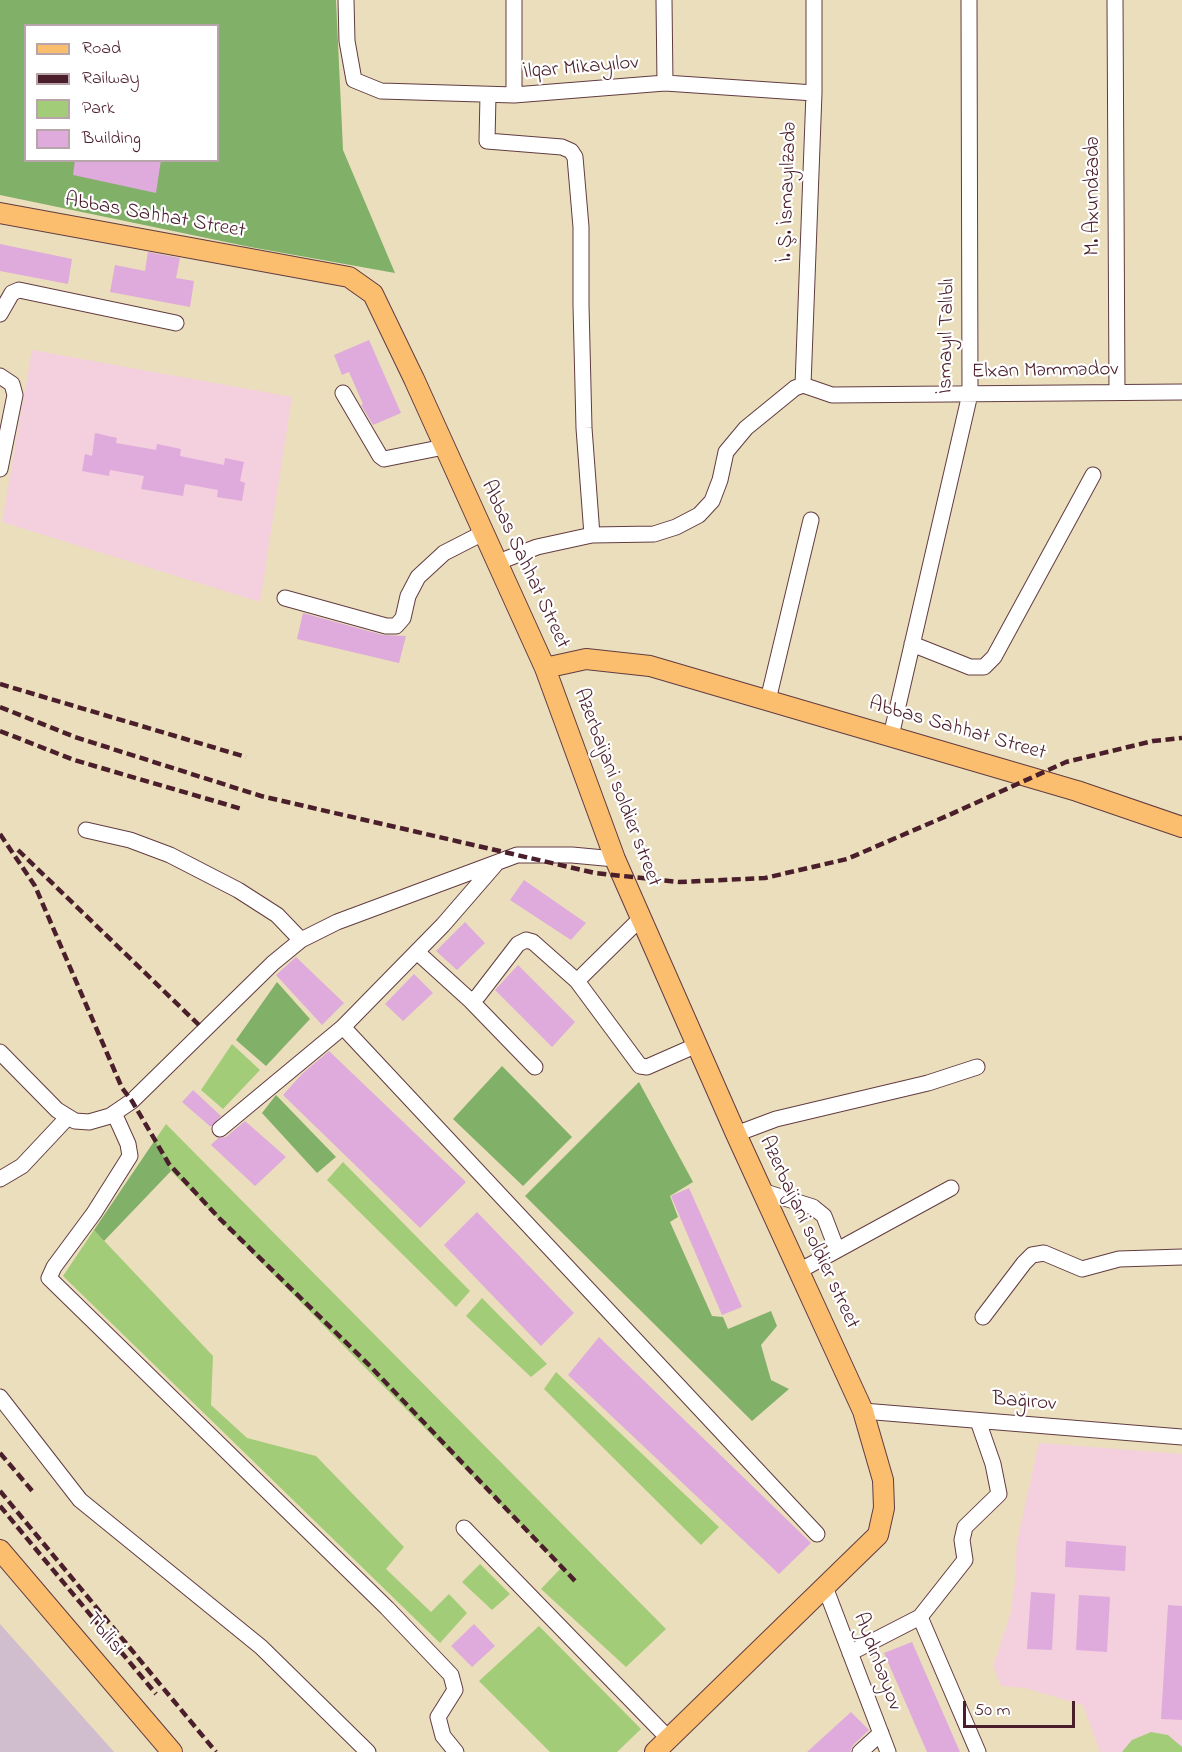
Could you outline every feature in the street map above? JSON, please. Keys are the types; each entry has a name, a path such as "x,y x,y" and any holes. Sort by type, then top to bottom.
{"main road":[{"name":"Abbas Sahhat Street","path":"0,213 349,277 373,294 545,668 586,659 650,666 1077,791 1182,827"},
{"name":"Azerbaijani soldier street","path":"545,668 615,859 736,1134 863,1411 884,1480 884,1508 878,1535 662,1746"},
{"name":"Tbilisi","path":"0,1550 172,1752"}],"street":[{"name":"İlqar Mikayılov","path":"346,0 347,41 354,80 381,91 514,95 665,83 814,93"},
{"path":"514,0 514,95"},
{"path":"664,0 665,83"},
{"name":"İ. Ş. İsmayılzadə","path":"803,385 814,93 814,0"},
{"name":"İsmayıl Talıblı","path":"891,736 970,394 969,0"},
{"name":"M. Axundzadə","path":"1115,0 1117,392"},
{"path":"488,95 486,141 562,147 571,151 575,157 581,227 584,428 592,535"},
{"path":"0,314 12,293 19,290 176,323"},
{"path":"0,376 12,384 15,395 0,469"},
{"path":"496,563 537,547 592,535 654,534 676,527 699,514 712,501 720,480 726,452 746,428 795,388 803,385"},
{"name":"Elxan Məmmədov","path":"803,385 832,395 1182,392"},
{"path":"343,393 380,456 384,459 444,447"},
{"path":"912,644 970,667 984,667 994,657 1093,475"},
{"path":"768,700 811,520"},
{"path":"285,598 386,626 396,626 402,618 408,596 418,577 444,553 483,533"},
{"path":"86,830 130,840 170,855 238,890 277,915 301,940"},
{"path":"0,1052 57,1110 68,1117 75,1121 89,1122 110,1116 132,1101 273,963 301,940 337,922 517,855 572,855 615,859"},
{"path":"220,1129 343,1027 417,951 497,863"},
{"path":"578,981 641,918"},
{"path":"471,1001 478,996 518,944 526,940 533,942 578,981 640,1066 647,1067 697,1045"},
{"path":"417,951 471,1001 535,1067"},
{"path":"343,1027 817,1534"},
{"path":"736,1134 776,1119 928,1083 977,1067"},
{"path":"114,1113 128,1144 130,1156 94,1213 54,1267 49,1278 387,1608 451,1675 454,1690 438,1717 443,1736 456,1752"},
{"path":"0,1179 22,1166 68,1117"},
{"path":"799,1271 951,1188"},
{"path":"762,1191 813,1208 824,1216 837,1250"},
{"path":"983,1317 1032,1255 1044,1253 1082,1269 1119,1259 1182,1257"},
{"path":"0,1397 80,1500 261,1647 368,1752"},
{"name":"Bağırov","path":"863,1411 1182,1437"},
{"path":"850,1653 920,1617 965,1560 962,1540 965,1527 999,1494 993,1464 978,1420"},
{"path":"464,1528 662,1746"},
{"name":"Aydınbəyov","path":"825,1587 888,1752"},
{"path":"920,1617 978,1752"},
{"path":"860,1752 881,1733"}],"shaded area":[{"path":"32,350 292,397 260,602 2,522"},
{"path":"1039,1443 1182,1454 1182,1752 1100,1752 1083,1705 1025,1688 1001,1686 993,1666 1011,1612 1017,1542"},
{"path":"0,1624 114,1752 0,1752"}],"green space":[{"path":"0,0 336,0 343,150 395,273 250,247 0,195"},
{"path":"277,982 310,1019 266,1066 236,1040"},
{"path":"232,1044 260,1070 223,1109 201,1090"},
{"path":"502,1066 572,1137 523,1186 453,1119"},
{"path":"639,1082 693,1182 670,1196 678,1217 670,1222 712,1316 723,1317 728,1329 771,1311 777,1326 761,1345 771,1380 789,1389 752,1421 525,1196"},
{"path":"276,1095 336,1157 317,1173 262,1113"},
{"path":"166,1124 666,1629 626,1667 541,1589 562,1567 171,1171 155,1140"},
{"path":"155,1140 171,1171 104,1241 94,1230"},
{"path":"343,1162 470,1291 456,1307 327,1180"},
{"path":"94,1230 213,1356 211,1405 247,1438 316,1456 404,1547 386,1569 431,1612 449,1594 467,1613 440,1643 63,1276"},
{"path":"482,1298 547,1364 531,1377 466,1316"},
{"path":"556,1372 719,1527 701,1545 544,1389"},
{"path":"480,1564 510,1594 492,1610 462,1582"},
{"path":"539,1626 641,1729 617,1752 550,1752 479,1681"},
{"path":"1151,1732 1168,1735 1182,1747 1182,1752 1122,1752 1132,1740"}],"building":[{"path":"75,162 161,162 156,193 73,175"},
{"path":"0,244 72,259 68,284 0,271"},
{"path":"148,252 180,258 176,278 194,281 190,307 110,292 115,265 145,271"},
{"path":"369,340 401,413 373,425 361,405 363,404 349,372 342,375 334,355"},
{"path":"95,433 117,438 116,443 156,450 157,444 181,449 180,456 224,465 225,458 244,462 240,481 245,483 242,501 217,497 218,490 185,484 183,496 141,489 144,476 110,470 109,476 82,471 85,454 92,456"},
{"path":"303,613 383,635 406,636 399,663 297,639"},
{"path":"524,880 586,923 571,940 510,900"},
{"path":"465,922 485,943 457,970 436,951"},
{"path":"296,957 344,1003 322,1025 276,975"},
{"path":"518,965 575,1022 552,1047 495,990"},
{"path":"414,974 433,993 403,1021 385,1004"},
{"path":"329,1051 466,1182 420,1228 283,1095 303,1073"},
{"path":"193,1090 221,1116 211,1127 182,1102"},
{"path":"245,1121 286,1157 255,1186 211,1145 218,1138 226,1137"},
{"path":"689,1188 742,1307 722,1315 671,1196"},
{"path":"477,1212 574,1313 541,1346 444,1245"},
{"path":"599,1337 811,1543 779,1574 568,1375"},
{"path":"1066,1541 1126,1546 1125,1571 1065,1567"},
{"path":"1031,1592 1055,1594 1052,1650 1027,1649"},
{"path":"1079,1595 1110,1597 1107,1652 1076,1650"},
{"path":"1168,1605 1182,1606 1182,1720 1161,1719"},
{"path":"474,1624 495,1646 472,1667 451,1646"},
{"path":"912,1642 960,1752 927,1752 884,1653"},
{"path":"851,1712 869,1730 853,1745 850,1752 807,1752"}],"railway":[{"path":"0,684 246,757"},
{"path":"0,707 75,737 261,796 595,873 679,882 765,878 847,859 1066,762 1153,741 1182,738"},
{"path":"0,731 74,760 242,809"},
{"path":"0,834 35,886 122,1088 169,1164 219,1218 369,1365 577,1583"},
{"path":"18,850 199,1025"},
{"path":"0,1453 34,1493"},
{"path":"0,1491 216,1752"},
{"path":"0,1506 156,1694"}]}
